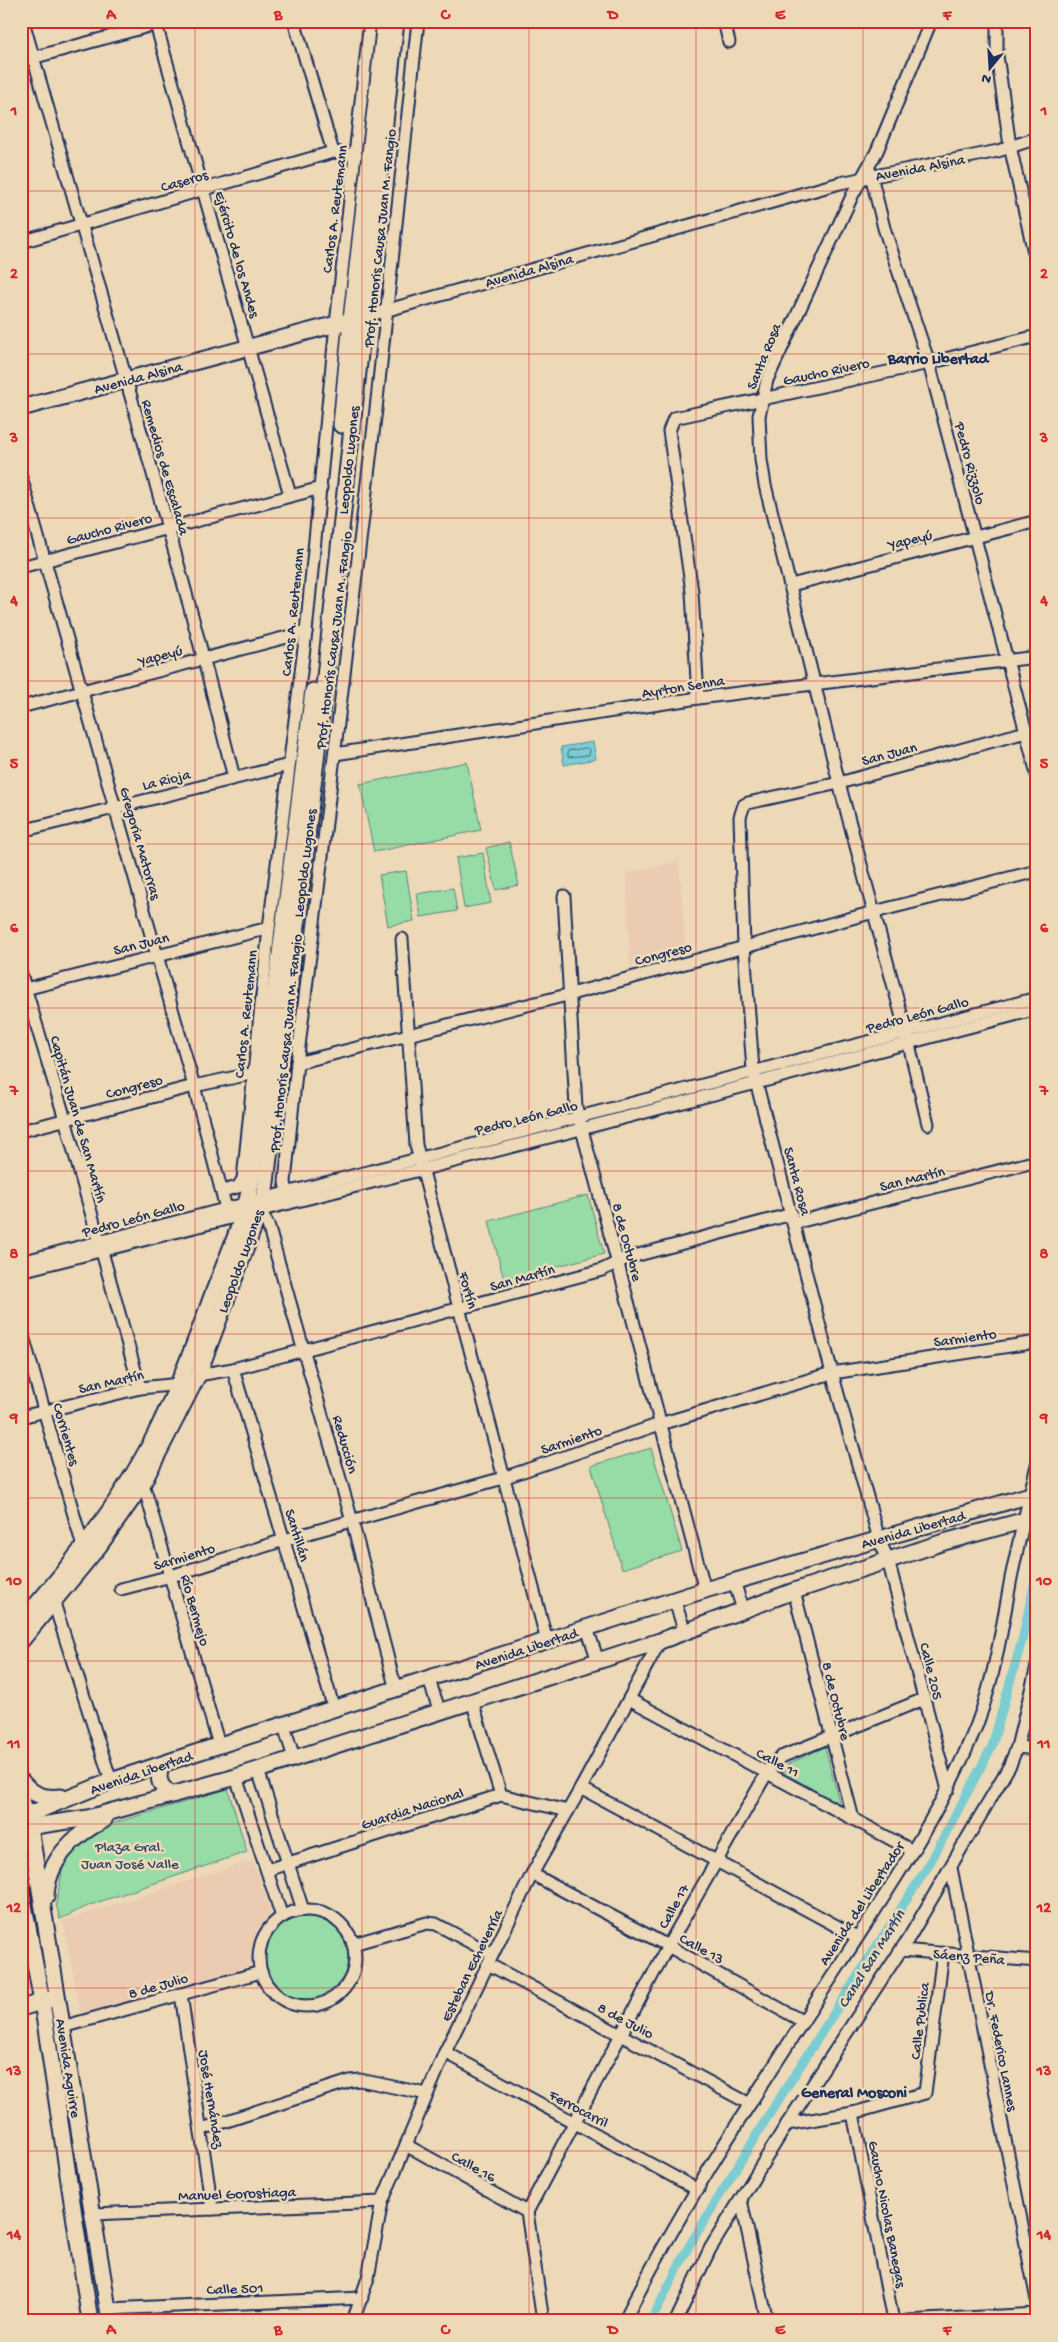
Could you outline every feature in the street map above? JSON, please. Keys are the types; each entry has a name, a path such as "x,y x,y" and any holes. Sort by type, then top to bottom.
{"main road":[{"name":"Leopoldo Lugones","path":"21,1622 83,1548 133,1474 180,1384 253,1207 267,1180 317,750 350,320 385,21"},
{"name":"Leopoldo Lugones","path":"350,320 396,21"},
{"name":"Avenida Alsina","path":"21,408 350,320"},
{"name":"Leopoldo Lugones","path":"21,1641 99,1546 142,1485 198,1375 253,1207"},
{"name":"Avenida Libertad","path":"25,1823 75,1796 111,1781 219,1745 429,1680 734,1581 1033,1494"},
{"name":"Avenida Libertad","path":"25,1823 88,1818 127,1809 236,1777 660,1641 794,1591 888,1560 1031,1518"},
{"path":"161,1765 159,1782 161,1788 172,1795"},
{"path":"21,1782 31,1792 42,1798 75,1796"},
{"name":"Avenida Aguirre","path":"21,1796 58,1997 109,2315"},
{"path":"44,1921 46,1884 51,1870 60,1857 72,1841 85,1829 127,1809"},
{"name":"Avenida Aguirre","path":"21,1889 42,2002 90,2321"},
{"path":"21,2008 58,1997"}],"street":[{"name":"Remedios de Escalada","path":"23,21 168,528 234,778"},
{"path":"21,62 167,21"},
{"path":"294,21 333,152"},
{"name":"Carlos A. Reutemann","path":"222,1191 238,1187 243,1179 269,928 306,632 321,488 350,320 356,155 370,21"},
{"name":"Prof. Honoris Causa Juan M. Fangio","path":"288,1198 285,1182 297,1063 387,310 418,21"},
{"path":"724,21 729,42"},
{"name":"Pedro Rizzolo","path":"931,21 870,163 866,178 929,363 1006,660 1032,731 1037,774"},
{"path":"997,21 997,56 1010,146 1037,266"},
{"name":"Ejército de los Andes","path":"155,23 290,496"},
{"name":"Avenida Alsina","path":"350,320 672,229 866,178 998,151 1037,138"},
{"name":"Caseros","path":"21,242 333,152 356,155"},
{"name":"Santa Rosa","path":"866,178 773,367 761,400 759,416 761,460 839,782 907,1037 928,1124"},
{"name":"Gaucho Rivero","path":"698,698 692,592 669,431 674,418 929,363 1037,336"},
{"name":"Gregoria Matorras","path":"21,477 194,1086 227,1213"},
{"name":"Gaucho Rivero","path":"21,567 321,488"},
{"name":"Yapeyú","path":"791,585 1037,521"},
{"name":"Yapeyú","path":"21,707 306,632"},
{"name":"Ayrton Senna","path":"335,754 698,698 815,682 1037,657"},
{"name":"San Juan","path":"748,802 839,782 1032,731"},
{"name":"La Rioja","path":"21,831 289,765"},
{"name":"Santa Rosa","path":"748,802 744,805 740,817 744,947 755,1077 832,1373 879,1539 888,1560"},
{"name":"Congreso","path":"297,1063 570,994 874,912 1037,871"},
{"name":"8 de Octubre","path":"564,896 575,1096 580,1124 705,1590"},
{"name":"San Juan","path":"23,989 269,928"},
{"name":"Fortín","path":"402,939 414,1134 420,1164 547,1641"},
{"name":"Capitán Juan de San Martín","path":"21,974 23,989 65,1120 140,1388"},
{"name":"Pedro León Gallo","path":"21,1271 100,1246 580,1124 907,1037 1037,998"},
{"name":"Pedro León Gallo","path":"907,1037 1037,1009"},
{"name":"Congreso","path":"21,1131 194,1086 254,1073"},
{"name":"San Martín","path":"198,1375 233,1369 459,1310 602,1270 627,1258 1037,1161"},
{"name":"Reducción","path":"253,1207 268,1225 352,1521 396,1690"},
{"name":"Pedro León Gallo","path":"21,1262 100,1246"},
{"name":"Corrientes","path":"21,1329 83,1548"},
{"name":"Sarmiento","path":"121,1589 171,1576 284,1540 503,1478 660,1424 832,1373 1037,1342"},
{"name":"Santillán","path":"233,1369 334,1709"},
{"name":"San Martín","path":"21,1418 140,1388 180,1384"},
{"name":"Avenida del Libertador","path":"624,2321 646,2276 750,2104 913,1851 948,1790 971,1740 990,1686 1031,1518 1037,1465"},
{"name":"Río Bermejo","path":"142,1485 171,1576 219,1745"},
{"name":"Calle 205","path":"888,1560 948,1790"},
{"path":"734,1581 743,1610"},
{"name":"8 de Octubre","path":"794,1591 853,1819"},
{"path":"674,1600 685,1632"},
{"path":"54,1603 111,1781"},
{"path":"587,1628 598,1661"},
{"name":"Esteban Echeverría","path":"353,2321 368,2278 382,2202 427,2094 532,1874 581,1788 660,1641"},
{"path":"676,2321 710,2249 787,2124 901,1950 1010,1765 1017,1747 1036,1669"},
{"path":"429,1680 440,1712"},
{"name":"Calle 11","path":"629,1699 913,1851"},
{"name":"Calle 17","path":"527,2212 668,1946 772,1764 781,1757 924,1699"},
{"path":"472,1701 501,1795 568,1811"},
{"path":"284,1726 294,1758"},
{"path":"1017,1747 1037,1749"},
{"path":"258,1770 303,1910"},
{"path":"236,1777 282,1917"},
{"path":"581,1788 857,1937"},
{"name":"Guardia Nacional","path":"267,1870 501,1795"},
{"name":"Dr. Federico Lannes","path":"951,1868 1035,2275 1037,2300"},
{"name":"Calle 13","path":"532,1874 668,1946 802,2022"},
{"path":"303,1910 320,1912 334,1918 346,1930 353,1944 355,1961 351,1977 342,1991 329,2001 313,2005 296,2004 281,1998 269,1986 261,1972 259,1956 262,1940 270,1927 282,1917 303,1910"},
{"name":"8 de Julio","path":"353,1944 426,1923 436,1924 490,1959 750,2104"},
{"name":"Sáenz Peña","path":"901,1950 1037,1961"},
{"name":"Calle Publica","path":"854,2112 925,2093 943,1954"},
{"name":"8 de Julio","path":"62,2027 261,1972"},
{"name":"José Hernández","path":"181,1994 202,2129 212,2209"},
{"name":"Ferrocarril","path":"446,2052 698,2190"},
{"path":"202,2129 350,2081 360,2080 427,2094"},
{"path":"787,2124 854,2112"},
{"name":"Gaucho Nicolas Banegas","path":"854,2112 893,2321"},
{"name":"Calle 16","path":"406,2145 527,2212"},
{"path":"741,2200 768,2321"},
{"name":"Manuel Gorostiaga","path":"93,2214 382,2202"},
{"path":"527,2212 543,2321"},
{"name":"Calle 501","path":"109,2315 362,2298"},
{"path":"908,2321 991,2319 1037,2314"}],"shaded area":[{"path":"679,861 686,954 630,967 626,873"},
{"path":"253,1860 272,1914 264,1924 259,1936 253,1955 253,1965 81,2016 63,1921"}],"green space":[{"path":"467,762 481,830 374,852 360,784"},
{"path":"509,842 519,885 496,890 486,848"},
{"path":"483,853 491,903 464,908 456,858"},
{"path":"406,871 414,921 388,926 379,875"},
{"path":"453,888 457,911 421,917 417,894"},
{"path":"588,1195 604,1254 504,1280 489,1221"},
{"path":"651,1448 682,1551 622,1569 591,1466"},
{"path":"825,1747 840,1805 783,1772 788,1764"},
{"name":"Plaza Gral. Juan José Valle","path":"228,1789 247,1852 90,1905 60,1919 56,1904 63,1866 82,1839 114,1823"},
{"path":"306,1915 322,1918 336,1927 345,1941 348,1957 345,1973 336,1987 322,1996 306,1999 290,1996 276,1987 267,1973 264,1957 267,1941 276,1927 290,1918"}],"water":[{"path":"593,742 596,759 564,765 561,747"}],"waterway":[{"name":"Canal San Martín","path":"651,2321 689,2246 765,2121 930,1863 992,1746 1022,1640 1037,1572"},
{"path":"31,1880 45,1975"},
{"path":"53,2016 101,2321"}],"district":[{"name":"Barrio Libertad","path":"938,357"},
{"name":"General Mosconi","path":"854,2091"}]}
